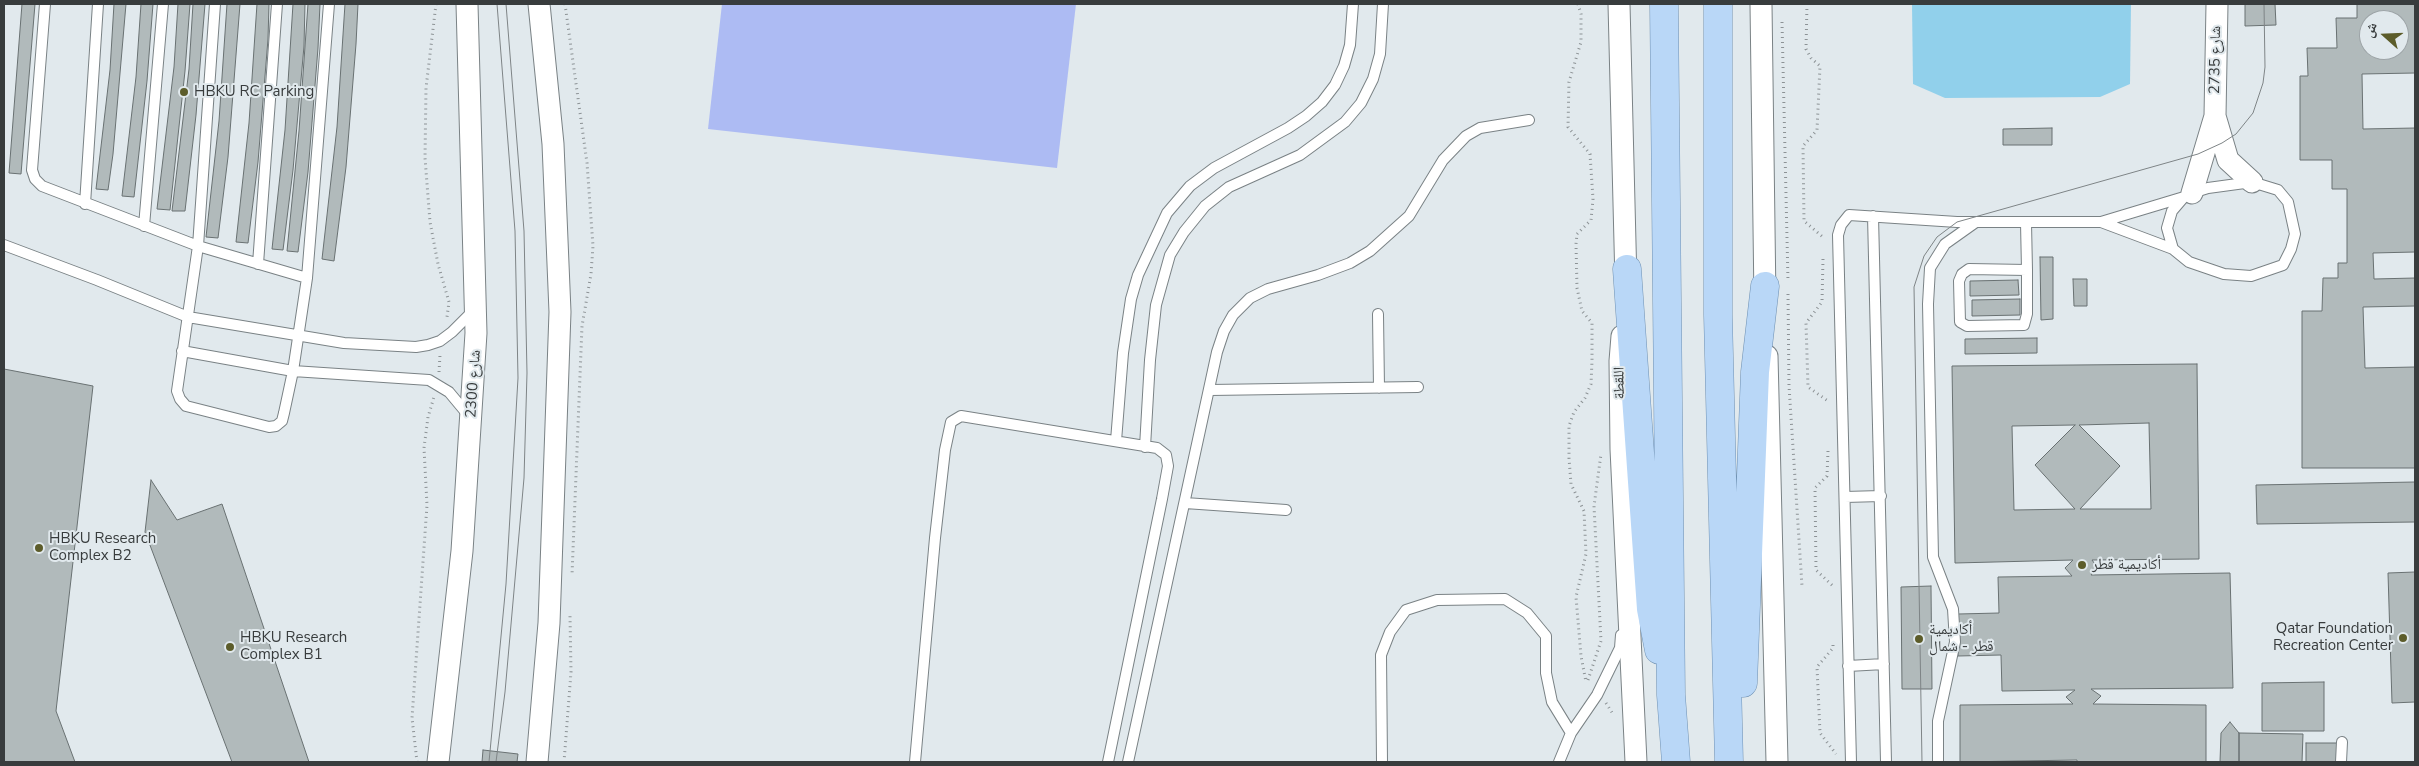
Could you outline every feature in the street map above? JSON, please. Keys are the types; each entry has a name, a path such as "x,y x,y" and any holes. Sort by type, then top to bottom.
{"main road":[{"path":"1664,4 1671,694 1676,762"},
{"path":"1718,4 1718,315 1729,762"},
{"path":"1627,269 1651,609 1655,635 1671,694"},
{"path":"1738,762 1747,606 1755,372 1765,286"}],"street":[{"path":"537,762 549,624 560,312 553,144 539,4"},
{"name":"اللقطة","path":"1620,4 1627,269 1620,361 1621,449 1636,762"},
{"path":"1761,4 1765,286 1777,762"},
{"name":"شارع 2735","path":"2188,195 2215,116 2218,4"},
{"name":"شارع 2300","path":"438,762 462,551 476,333 463,8"},
{"name":"شارع 2735","path":"2215,116 2228,160 2252,182"}],"lane":[{"path":"44,4 32,170 35,179 42,186 85,204 198,246 307,278"},
{"path":"85,204 98,4"},
{"path":"144,226 164,4"},
{"path":"215,4 198,246 177,390 180,399 186,406 269,427 276,426 282,421 299,336 307,278 329,4"},
{"path":"258,264 277,4"},
{"path":"1116,441 1123,354 1131,300 1138,275 1167,213 1190,186 1214,168 1288,128 1322,102 1335,85 1344,66 1350,45 1353,4"},
{"path":"1145,446 1150,360 1156,305 1170,255 1184,232 1205,206 1229,187 1300,155 1345,122 1361,103 1373,79 1380,54 1383,4"},
{"path":"1128,762 1217,352 1224,331 1233,315 1250,298 1268,289 1342,266 1370,251 1409,216 1443,160 1466,136 1480,128 1529,120"},
{"path":"1850,762 1838,235 1841,224 1849,216 1977,222 2101,222 2188,195 2252,182 2278,190 2288,202 2295,234 2291,249 2283,265 2251,276 2224,274 2189,262 2173,250 2101,222"},
{"path":"2173,250 2168,228 2172,211 2188,195"},
{"path":"1873,216 1886,762"},
{"path":"1938,762 1938,721 1955,642 1954,609 1933,558 1928,304 1930,268 1945,244 1977,222"},
{"path":"2026,223 2027,270 2027,314 2024,325 1966,326 1960,322 1959,281 1962,274 1969,269 2027,270"},
{"path":"4,245 89,277 188,318 344,343 428,345 440,341 452,332 475,309"},
{"path":"1378,314 1379,388"},
{"path":"182,350 293,371 429,380 448,392 472,418"},
{"path":"1210,390 1418,387"},
{"path":"916,762 935,538 945,450 951,422 955,418 967,416 1145,446 1162,450 1166,455 1168,466 1108,762"},
{"path":"1559,762 1571,733 1597,695 1620,648 1622,626 1616,548 1621,449"},
{"path":"1845,497 1881,496"},
{"path":"1185,503 1286,510"},
{"path":"1382,762 1381,655 1390,632 1406,610 1437,600 1505,599 1527,613 1546,636 1546,673 1552,702 1571,733"},
{"path":"1848,666 1884,664"},
{"path":"2341,762 2342,742"}],"path":[{"path":"1578,4 1581,14 1581,42 1569,82 1568,127 1590,154 1593,199 1591,220 1577,234 1576,244 1577,288 1580,304 1582,311 1592,323 1592,361 1591,384 1585,398 1574,412 1569,426 1569,458 1571,484 1584,511 1586,554 1576,597 1581,656 1587,683"},
{"path":"1807,4 1806,49 1811,58 1820,66 1817,130 1803,146 1804,221 1824,236 1824,245"},
{"path":"1782,14 1789,386 1802,586"},
{"path":"1824,255 1822,302 1806,323 1808,387 1830,402"},
{"path":"1828,448 1827,476 1815,488 1816,570 1836,589"},
{"path":"1834,638 1833,648 1817,667 1820,733 1836,752 1836,757"}],"shaded area":[{"path":"722,4 1076,4 1057,168 708,129"},
{"path":"1912,4 2131,4 2130,84 2100,97 1945,98 1913,84"}],"building":[{"path":"22,4 35,4 21,174 9,173"},
{"path":"114,4 126,4 113,154 108,190 96,189 110,70"},
{"path":"141,4 153,4 147,81 134,197 122,196 136,77"},
{"path":"178,4 190,4 170,210 157,209 174,67"},
{"path":"193,4 205,4 196,115 185,211 172,211 189,69"},
{"path":"227,4 240,4 228,157 218,238 206,237 219,121"},
{"path":"257,4 269,4 268,39 258,162 248,243 236,242 249,123"},
{"path":"293,4 305,4 304,46 293,170 283,250 272,249 285,130"},
{"path":"308,4 320,4 308,172 298,252 287,251 299,131"},
{"path":"345,4 358,4 346,167 334,261 322,259 337,127"},
{"path":"2245,4 2275,4 2276,25 2245,26"},
{"path":"2357,4 2415,4 2415,73 2362,74 2363,129 2415,128 2415,252 2373,253 2374,279 2415,278 2415,306 2363,307 2365,368 2415,367 2415,468 2302,468 2302,311 2322,311 2323,278 2338,278 2338,263 2347,263 2347,189 2332,189 2332,160 2300,160 2300,76 2308,76 2307,48 2337,48 2336,18 2357,18"},
{"path":"2052,128 2052,145 2003,145 2003,129"},
{"path":"2040,257 2053,257 2053,319 2041,320"},
{"path":"2073,279 2087,279 2087,306 2074,306"},
{"path":"2018,280 2019,295 1970,296 1970,281"},
{"path":"2020,299 2020,315 1972,316 1972,300"},
{"path":"2037,338 2037,353 1965,354 1965,339"},
{"name":"أكاديمية قطر","path":"2197,364 2199,559 2092,560 2097,567 2091,575 2230,573 2233,688 2091,689 2101,696 2093,704 2206,705 2206,762 2077,762 2077,760 1960,762 1960,705 2073,704 2066,697 2075,690 2002,691 2001,655 1958,656 1958,614 1999,613 1998,577 2072,576 2065,568 2073,560 1955,563 1952,366","holes":["2149,423 2151,509 2080,509 2120,466 2079,425","2075,425 2035,465 2075,509 2014,510 2012,426"]},
{"name":"HBKU Research Complex B2","path":"4,369 93,386 56,711 75,762 4,762"},
{"name":"HBKU Research Complex B1","path":"151,480 177,520 222,504 309,762 232,762 145,532"},
{"path":"2415,482 2415,522 2257,524 2256,485"},
{"name":"Qatar Foundation Recreation Center","path":"2415,572 2415,702 2392,703 2388,573"},
{"path":"1931,586 1932,689 1902,689 1901,587"},
{"path":"2324,682 2324,731 2262,731 2262,683"},
{"path":"2230,722 2239,733 2239,762 2220,762 2221,733"},
{"path":"2239,733 2303,734 2302,762 2239,762"},
{"path":"2306,743 2337,743 2337,762 2306,762"},
{"path":"483,750 518,754 517,762 482,762"}],"tram line":[{"path":"489,762 506,584 518,378 515,231 497,4"},
{"path":"496,762 505,692 524,478 527,373 524,231 506,4"},
{"path":"1922,762 1914,287 1924,256 1937,237 1957,222 2198,154 2236,134 2253,113 2263,83 2265,67 2264,4"}],"place":[{"name":"HBKU RC Parking","path":"184,92"},
{"name":"HBKU Research Complex B2","path":"39,548"},
{"name":"أكاديمية قطر","path":"2082,565"},
{"name":"Qatar Foundation Recreation Center","path":"2403,638"},
{"name":"أكاديمية قطر - شمال","path":"1919,639"},
{"name":"HBKU Research Complex B1","path":"230,647"}]}
